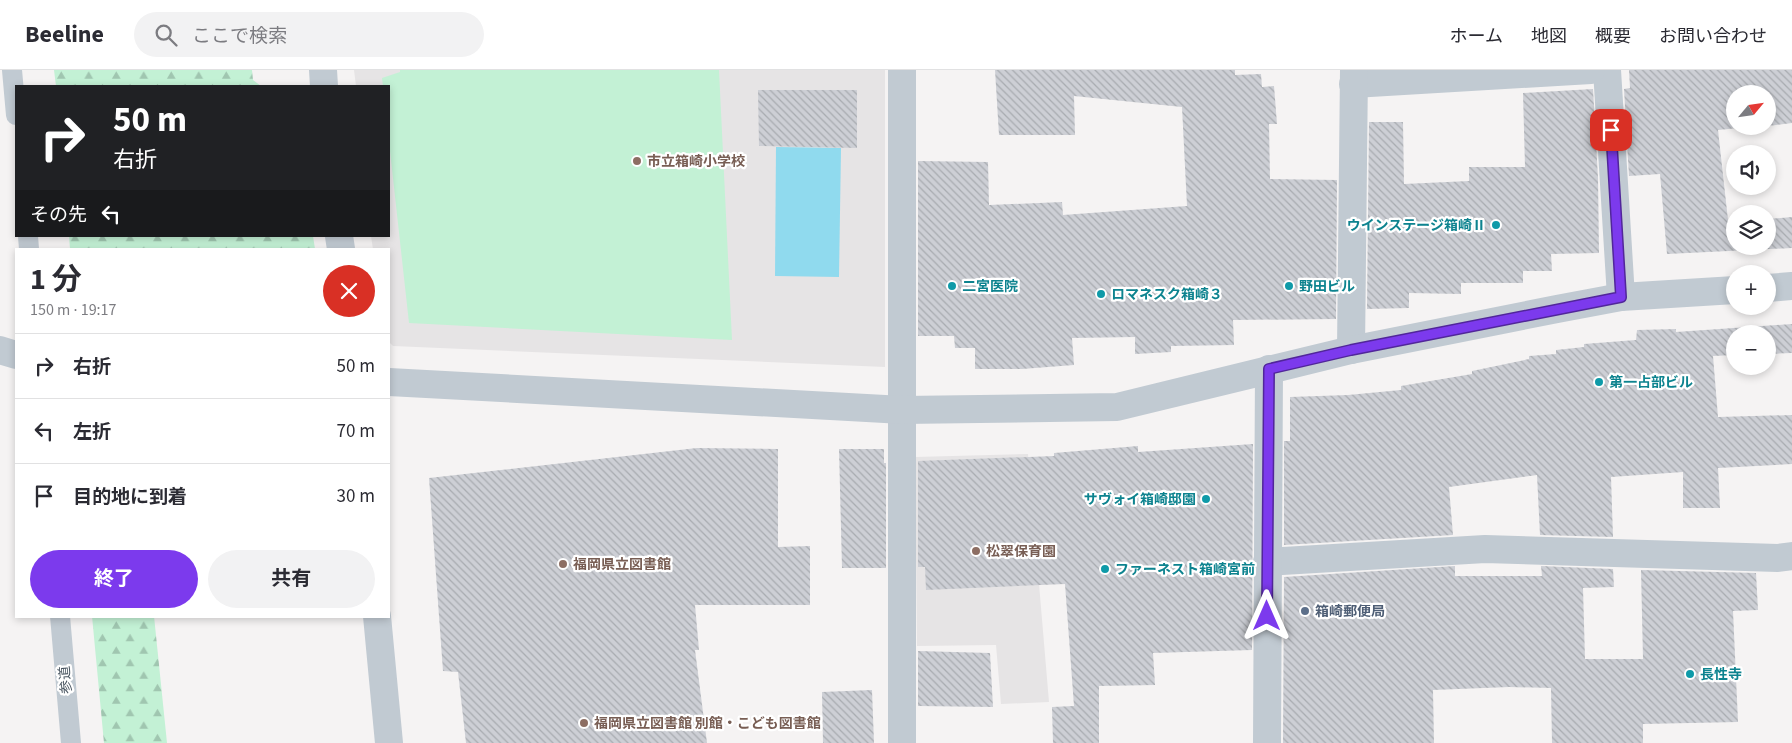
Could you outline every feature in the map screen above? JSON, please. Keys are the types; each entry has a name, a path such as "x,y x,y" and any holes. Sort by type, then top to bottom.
{"street":[{"path":"322,70 324,85"},
{"path":"902,70 902,743"},
{"path":"1351,350 1354,77 1592,70"},
{"path":"1607,70 1621,297"},
{"path":"1776,287 1792,286"},
{"path":"390,382 903,410 1117,407 1351,350 1621,297 1726,291"},
{"path":"0,350 15,355"},
{"path":"1267,743 1269,369"},
{"path":"1267,562 1484,549 1778,558 1792,556"},
{"path":"377,618 389,743"}],"lane":[{"path":"12,70 15,104"},
{"name":"参道","path":"60,618 71,743"}],"shaded area":[{"name":"市立箱崎小学校","path":"354,70 885,70 885,367 393,346 390,343 390,248 373,248 371,237 390,237 390,85 356,85"},
{"name":"松翠保育園","path":"1028,454 1049,702 1001,704 996,645 917,646 915,457"}],"green space":[{"path":"54,70 252,70 253,80 260,85 56,85"},
{"name":"市立箱崎小学校","path":"400,70 719,70 732,340 409,323 390,151 390,85 383,85 382,78 400,72"},
{"path":"69,237 313,237 315,248 70,248"},
{"path":"92,618 154,618 167,743 104,743"}],"water":[{"path":"776,147 841,148 839,277 775,276"}],"building":[{"path":"995,70 1235,70 1235,75 1261,74 1262,87 1274,86 1277,124 1269,124 1270,179 1337,180 1336,319 1233,320 1234,345 1171,346 1171,352 1135,354 1135,337 1072,338 1074,365 1022,369 975,369 975,348 955,348 954,336 918,336 918,161 988,162 989,205 1062,202 1063,215 1187,206 1182,107 1074,96 1075,135 999,135"},
{"path":"1629,70 1792,70 1792,123 1776,125 1776,85 1726,85 1726,129 1718,130 1726,205 1726,251 1667,254 1660,174 1629,176 1624,89 1630,88"},
{"path":"1593,89 1598,178 1599,253 1551,254 1552,271 1523,271 1523,283 1461,283 1461,294 1409,293 1409,308 1367,309 1369,122 1403,122 1404,184 1469,181 1469,167 1525,167 1523,93"},
{"path":"758,90 857,90 857,148 759,146"},
{"path":"1792,217 1792,248 1776,249 1776,218"},
{"path":"1792,324 1792,353 1776,354 1776,325"},
{"path":"1676,329 1676,332 1726,329 1726,355 1713,356 1718,417 1792,415 1792,464 1718,468 1720,508 1683,508 1683,472 1611,477 1613,537 1540,535 1537,475 1449,487 1453,535 1284,545 1284,441 1290,441 1290,397 1348,395 1401,390 1401,386 1472,374 1472,371 1529,359 1529,356 1556,354 1556,350 1584,347 1584,344 1636,340 1637,330"},
{"path":"1253,444 1252,650 1153,653 1155,685 1099,686 1099,743 1053,743 1052,707 1074,706 1065,584 926,590 925,567 918,567 918,461 1054,456 1054,453 1138,446 1138,452"},
{"path":"697,448 778,449 778,547 810,546 810,605 695,605 699,650 695,650 707,743 466,743 458,672 443,671 429,478"},
{"path":"839,449 884,449 884,463 886,463 886,568 842,568"},
{"path":"1455,566 1455,576 1542,576 1541,566 1613,569 1614,587 1583,588 1585,659 1643,659 1641,570 1756,573 1758,610 1733,611 1738,722 1643,724 1643,743 1552,743 1551,688 1509,687 1433,690 1434,743 1283,743 1284,577"},
{"path":"918,651 990,653 993,707 918,706"},
{"path":"872,690 874,743 823,743 822,692"}],"place":[{"name":"市立箱崎小学校","path":"637,161"},
{"name":"ウインステージ箱崎Ⅱ","path":"1496,225"},
{"name":"二宮医院","path":"952,286"},
{"name":"野田ビル","path":"1289,286"},
{"name":"ロマネスク箱崎３","path":"1101,294"},
{"name":"第一占部ビル","path":"1599,382"},
{"name":"サヴォイ箱崎邸園","path":"1206,499"},
{"name":"松翠保育園","path":"976,551"},
{"name":"福岡県立図書館","path":"563,564"},
{"name":"ファーネスト箱崎宮前","path":"1105,569"},
{"name":"箱崎郵便局","path":"1305,611"},
{"name":"長性寺","path":"1690,674"},
{"name":"福岡県立図書館 別館・こども図書館","path":"584,723"}],"route":[{"path":"1267,616 1269,369 1351,350 1621,297 1611,130"}]}
